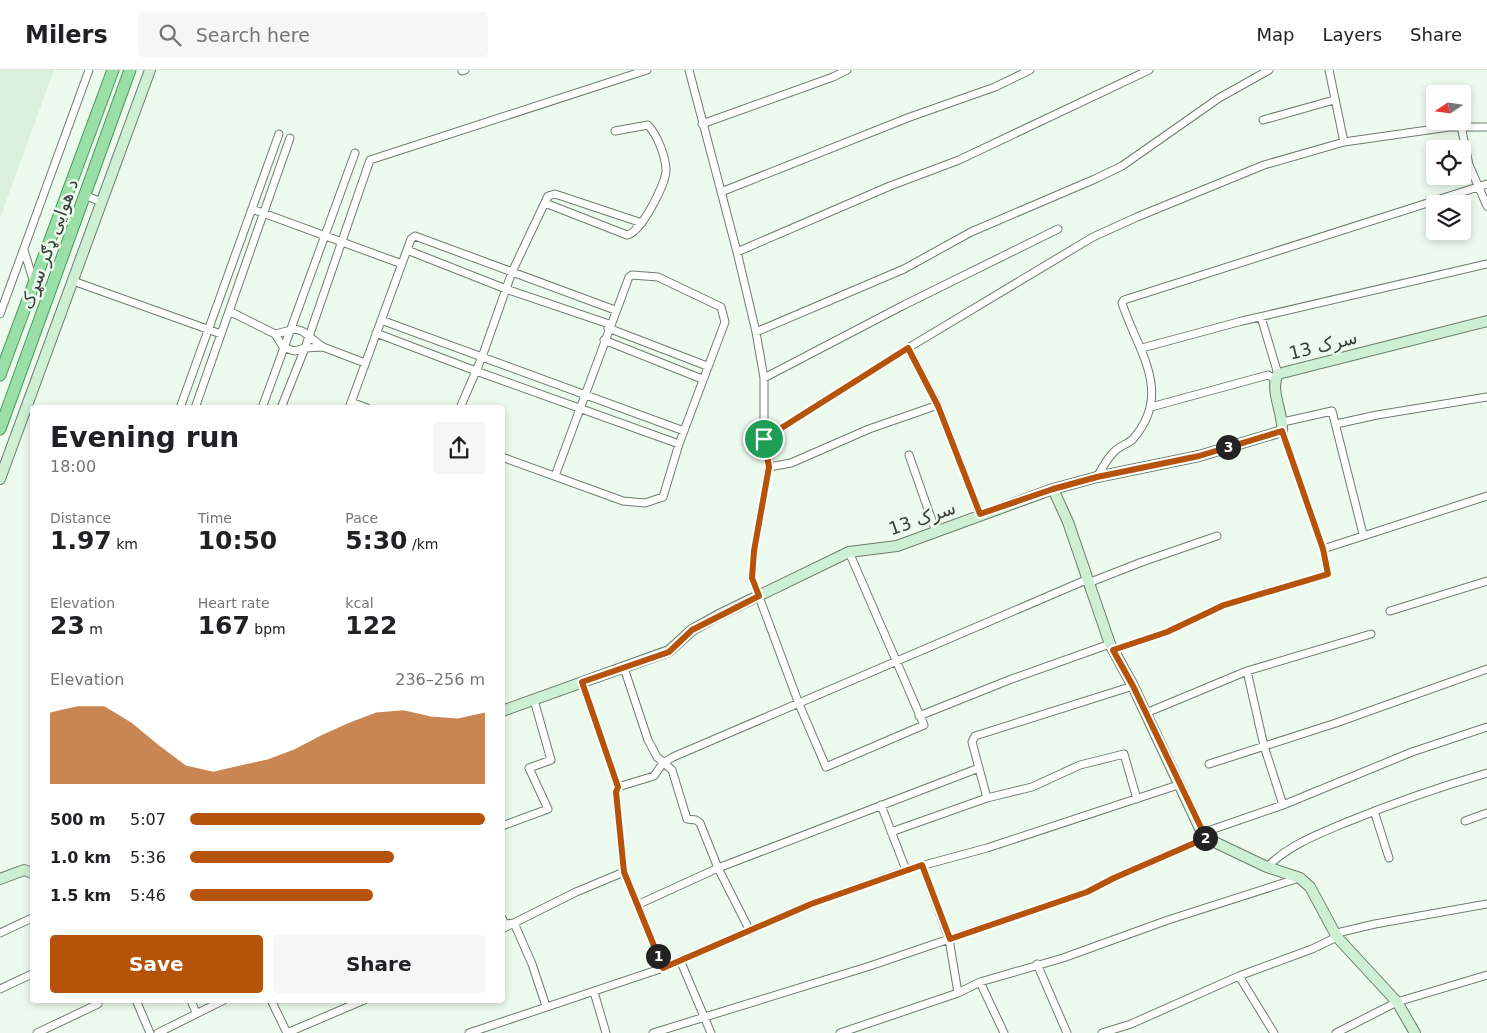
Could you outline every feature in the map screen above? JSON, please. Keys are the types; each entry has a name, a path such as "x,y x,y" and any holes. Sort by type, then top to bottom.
{"main road":[{"name":"د هوایی ډګر سړک","path":"0,375 112,70"},
{"name":"د هوایی ډګر سړک","path":"0,429 86,196 130,70"}],"street":[{"path":"0,314 89,70"},
{"path":"0,480 150,70"},
{"path":"282,405 305,348 341,241 373,157 647,70"},
{"path":"688,70 737,252 756,332 764,378 764,439 769,467 754,551 752,578 799,704 826,767 924,725 849,552"},
{"path":"702,124 833,77 847,70"},
{"path":"721,192 910,117 995,87 1030,70"},
{"path":"737,252 890,186 959,160 1149,70"},
{"path":"756,332 904,269 971,232 1122,166 1219,98 1269,70"},
{"path":"1328,70 1344,142"},
{"path":"1263,120 1334,100"},
{"path":"545,203 627,236 631,235 642,224 666,172 664,160 654,132 648,125 615,131"},
{"path":"1471,127 1487,127"},
{"path":"764,439 908,348 1093,237 1264,165 1344,142 1428,130"},
{"path":"1462,130 1469,165 1487,206"},
{"path":"181,405 279,134"},
{"path":"196,405 290,138"},
{"path":"263,405 354,153"},
{"path":"1097,477 1114,452 1132,440 1151,407 1152,381 1142,348 1125,313 1122,303 1124,300 1487,184"},
{"path":"461,405 482,358 512,272 548,196 554,194 642,224"},
{"path":"86,196 102,202"},
{"path":"252,209 402,264"},
{"path":"764,378 904,305 1058,229"},
{"path":"350,405 411,239 415,236 614,310"},
{"path":"24,250 34,284"},
{"path":"407,250 506,289 609,326 707,366"},
{"path":"1142,348 1261,317 1487,264"},
{"path":"505,457 555,476 623,501 646,503 663,497 702,379 725,322 721,307 711,300 658,277 632,275 614,310 555,476"},
{"path":"73,281 221,334"},
{"path":"229,311 275,334 284,347 294,352 305,348 323,347"},
{"path":"1151,407 1268,375 1276,376 1261,317"},
{"path":"381,320 684,431"},
{"name":"سرک 13","path":"505,710 669,652 692,630 849,552 897,546 980,514 1053,489 1097,477 1199,456 1282,427 1276,376 1487,321"},
{"path":"275,334 295,330 308,336 323,347 364,363"},
{"path":"376,333 679,444"},
{"path":"604,340 702,379"},
{"path":"908,348 938,406 980,514"},
{"path":"14,390 31,395"},
{"path":"1336,424 1377,415 1487,397"},
{"path":"769,467 791,462 869,429 938,406"},
{"path":"920,716 1010,680 1112,647 1167,632 1224,605 1328,574 1323,549 1282,427 1332,410 1363,534"},
{"path":"909,455 936,532"},
{"path":"1053,489 1068,522 1087,582 1112,647 1133,686 1204,836 1267,867 1300,878 1310,887 1337,937 1397,1002 1415,1033"},
{"path":"1323,549 1363,534 1487,496"},
{"path":"618,787 654,776 663,763 896,662 1087,582 1217,536"},
{"path":"1390,611 1487,581"},
{"path":"1146,714 1247,671 1371,634"},
{"path":"624,668 648,740 663,763 672,770 687,819 696,820 700,823 718,868 750,931"},
{"path":"1209,764 1487,669"},
{"path":"1247,671 1264,746 1283,805"},
{"path":"582,682 618,787 616,792 624,872 663,968"},
{"path":"987,798 972,742 975,736 1133,686"},
{"path":"505,825 548,809 529,768 551,760 534,700"},
{"path":"653,1033 950,939 1087,892 1204,836 1376,765 1487,727"},
{"path":"891,832 987,798 1032,787 1080,766 1124,754 1137,799"},
{"path":"637,904 718,868 979,768"},
{"path":"1267,867 1279,855 1309,838 1419,793 1487,773"},
{"path":"469,1033 663,968 811,904 906,870 987,848 1178,784"},
{"path":"881,805 906,870"},
{"path":"1374,811 1389,858"},
{"path":"1465,821 1487,813"},
{"path":"922,865 950,939 958,994"},
{"path":"0,879 24,870 30,872"},
{"path":"505,928 576,892 624,872"},
{"path":"840,1033 958,994 980,982 1063,958 1168,920 1300,878"},
{"path":"1102,1033 1131,1024 1240,976 1337,937 1341,932 1487,904"},
{"path":"0,933 30,919"},
{"path":"505,924 514,923"},
{"path":"514,923 532,964 546,1006"},
{"path":"680,960 710,1033"},
{"path":"1037,964 1067,1033"},
{"path":"0,989 30,975"},
{"path":"1336,1033 1397,1002 1487,975"},
{"path":"1240,976 1274,1033"},
{"path":"980,982 1004,1033"},
{"path":"594,992 606,1033"},
{"path":"137,1003 150,1033"},
{"path":"192,1003 196,1013"},
{"path":"158,1033 218,1003"},
{"path":"272,1003 287,1033 357,1003"},
{"path":"37,1033 98,1004"}],"shaded area":[{"path":"0,70 54,70 0,218"}],"route":[{"path":"908,348 938,406 980,514 1053,489 1097,477 1199,456 1282,431 1323,549 1328,574 1224,605 1167,632 1113,650 1133,686 1178,784 1206,838 1114,878 1087,892 950,939 922,865 811,904 663,968 624,872 616,792 618,787 582,682 669,652 692,630 759,596 752,578 754,551 769,467 764,439 908,348"}]}
